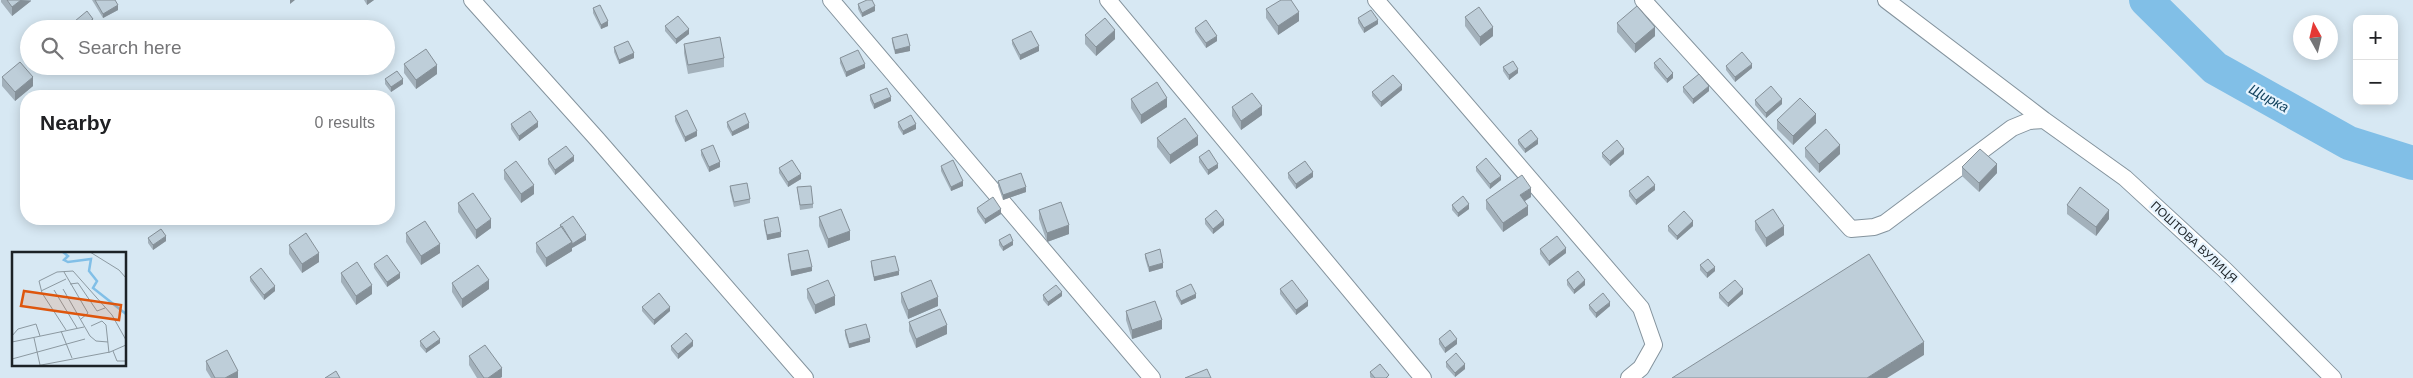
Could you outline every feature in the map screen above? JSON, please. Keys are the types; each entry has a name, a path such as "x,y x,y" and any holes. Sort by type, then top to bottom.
{"street":[{"path":"472,0 597,139 804,378"},
{"path":"831,0 1152,378"},
{"path":"1108,0 1423,378"},
{"path":"1376,0 1641,308 1654,345 1641,368 1629,378"},
{"path":"1643,0 1851,229 1874,227 1885,223 2012,128 2029,121 2044,120"},
{"name":"ПОШТОВА ВУЛИЦЯ","path":"1886,0 2124,178 2225,270 2333,378"}],"building":[{"path":"7,0 21,0 12,7"},
{"path":"95,0 115,0 118,5 103,14"},
{"path":"872,0 875,6 862,13 858,4"},
{"path":"1281,0 1291,0 1299,12 1278,26 1266,9"},
{"path":"600,5 608,21 601,25 593,8"},
{"path":"1637,6 1655,27 1635,44 1617,23"},
{"path":"1479,7 1493,27 1480,37 1465,17"},
{"path":"1371,10 1378,20 1364,28 1358,18"},
{"path":"87,11 93,19 92,20 76,20"},
{"path":"678,16 689,29 676,39 665,26"},
{"path":"1105,18 1115,30 1096,47 1085,35"},
{"path":"1206,20 1217,36 1206,43 1195,28"},
{"path":"1031,31 1039,46 1020,55 1012,40"},
{"path":"907,34 910,46 895,50 892,38"},
{"path":"720,37 724,58 688,65 684,44"},
{"path":"628,41 634,53 619,60 614,47"},
{"path":"426,49 437,65 416,80 404,64"},
{"path":"858,50 865,64 846,72 840,58"},
{"path":"1742,52 1752,64 1735,77 1726,66"},
{"path":"1660,58 1673,73 1667,79 1654,63"},
{"path":"1513,61 1518,69 1509,75 1503,67"},
{"path":"20,62 20,75 31,75 33,77 15,92 2,77"},
{"path":"397,71 403,79 391,87 385,79 395,75"},
{"path":"1699,74 1709,86 1693,99 1683,87"},
{"path":"1393,75 1402,85 1381,102 1372,92"},
{"path":"1157,82 1167,98 1141,115 1131,99"},
{"path":"1771,86 1782,99 1766,113 1755,100"},
{"path":"887,88 891,97 874,104 870,95"},
{"path":"1252,93 1262,106 1241,121 1232,107"},
{"path":"1800,98 1816,114 1793,136 1777,120"},
{"path":"687,110 697,131 685,137 675,116"},
{"path":"530,111 538,122 519,136 511,124"},
{"path":"745,113 749,123 732,132 727,122"},
{"path":"911,115 916,124 903,131 898,122"},
{"path":"1185,118 1198,136 1170,155 1157,138"},
{"path":"1826,129 1840,145 1819,164 1805,148"},
{"path":"1531,130 1538,139 1525,149 1518,140"},
{"path":"1617,140 1624,149 1610,161 1602,153"},
{"path":"713,145 720,162 709,167 701,150"},
{"path":"566,146 574,156 555,170 548,159"},
{"path":"1980,149 1997,164 1979,183 1962,167"},
{"path":"1209,150 1218,164 1208,170 1199,157"},
{"path":"1486,158 1501,176 1490,184 1476,167"},
{"path":"792,160 801,174 788,182 779,168"},
{"path":"953,160 963,181 951,187 941,166"},
{"path":"516,161 534,185 521,194 504,170"},
{"path":"1305,161 1313,172 1296,184 1288,173"},
{"path":"1021,173 1026,187 1003,195 998,181"},
{"path":"1522,175 1531,188 1520,195 1528,206 1503,223 1486,200"},
{"path":"1648,176 1655,185 1636,200 1629,191"},
{"path":"747,183 750,199 734,202 730,186"},
{"path":"811,186 813,204 800,205 797,187"},
{"path":"2080,187 2109,210 2096,227 2067,205"},
{"path":"473,193 491,219 476,230 458,203"},
{"path":"1463,196 1469,204 1458,213 1452,205"},
{"path":"993,197 1001,209 985,219 977,208"},
{"path":"1061,202 1069,225 1047,233 1039,210"},
{"path":"841,209 850,231 828,239 819,217"},
{"path":"1773,209 1784,226 1766,238 1755,221"},
{"path":"1216,210 1224,220 1213,229 1205,219"},
{"path":"1684,211 1693,221 1677,236 1668,226"},
{"path":"573,216 586,235 572,244 560,225"},
{"path":"778,217 781,232 767,235 764,220"},
{"path":"425,221 440,244 421,256 406,233"},
{"path":"562,226 572,242 546,258 536,243"},
{"path":"161,229 166,236 153,245 148,238"},
{"path":"306,233 319,253 302,264 289,245"},
{"path":"1010,234 1013,241 1003,247 999,240"},
{"path":"1557,236 1566,248 1549,261 1540,249"},
{"path":"1160,249 1163,263 1149,267 1145,254"},
{"path":"808,250 812,267 791,271 788,254"},
{"path":"1869,254 1924,342 1867,378 1672,378"},
{"path":"387,255 400,273 387,282 374,264"},
{"path":"895,256 899,271 874,277 871,261"},
{"path":"1708,259 1715,267 1707,273 1700,265"},
{"path":"357,262 372,285 356,296 341,273"},
{"path":"478,265 489,280 462,299 452,283"},
{"path":"261,268 275,286 264,295 250,277"},
{"path":"1578,271 1585,280 1574,290 1567,280"},
{"path":"828,280 835,296 815,305 807,289"},
{"path":"931,280 938,297 908,310 901,293"},
{"path":"1292,280 1308,301 1296,310 1280,289"},
{"path":"1735,280 1743,289 1728,303 1719,293"},
{"path":"1191,284 1196,294 1181,301 1176,291"},
{"path":"1056,285 1062,292 1048,302 1043,295"},
{"path":"659,293 670,307 654,320 642,307"},
{"path":"1603,293 1610,302 1596,313 1589,305"},
{"path":"1155,301 1162,320 1132,330 1126,311"},
{"path":"940,309 947,325 916,339 909,322"},
{"path":"866,324 870,338 849,344 845,330"},
{"path":"1450,330 1457,339 1445,348 1439,339"},
{"path":"434,331 440,339 426,349 420,341"},
{"path":"686,333 693,341 678,354 671,346"},
{"path":"485,345 502,368 488,378 484,378 469,356"},
{"path":"227,350 238,371 225,378 215,378 206,361"},
{"path":"1456,353 1465,364 1455,373 1446,362"},
{"path":"1380,364 1389,375 1386,378 1375,378 1370,372"},
{"path":"1207,369 1211,378 1185,378"},
{"path":"336,371 340,378 325,378"}],"waterway":[{"name":"Щирка","path":"2146,0 2215,68 2349,143 2413,163"}]}
